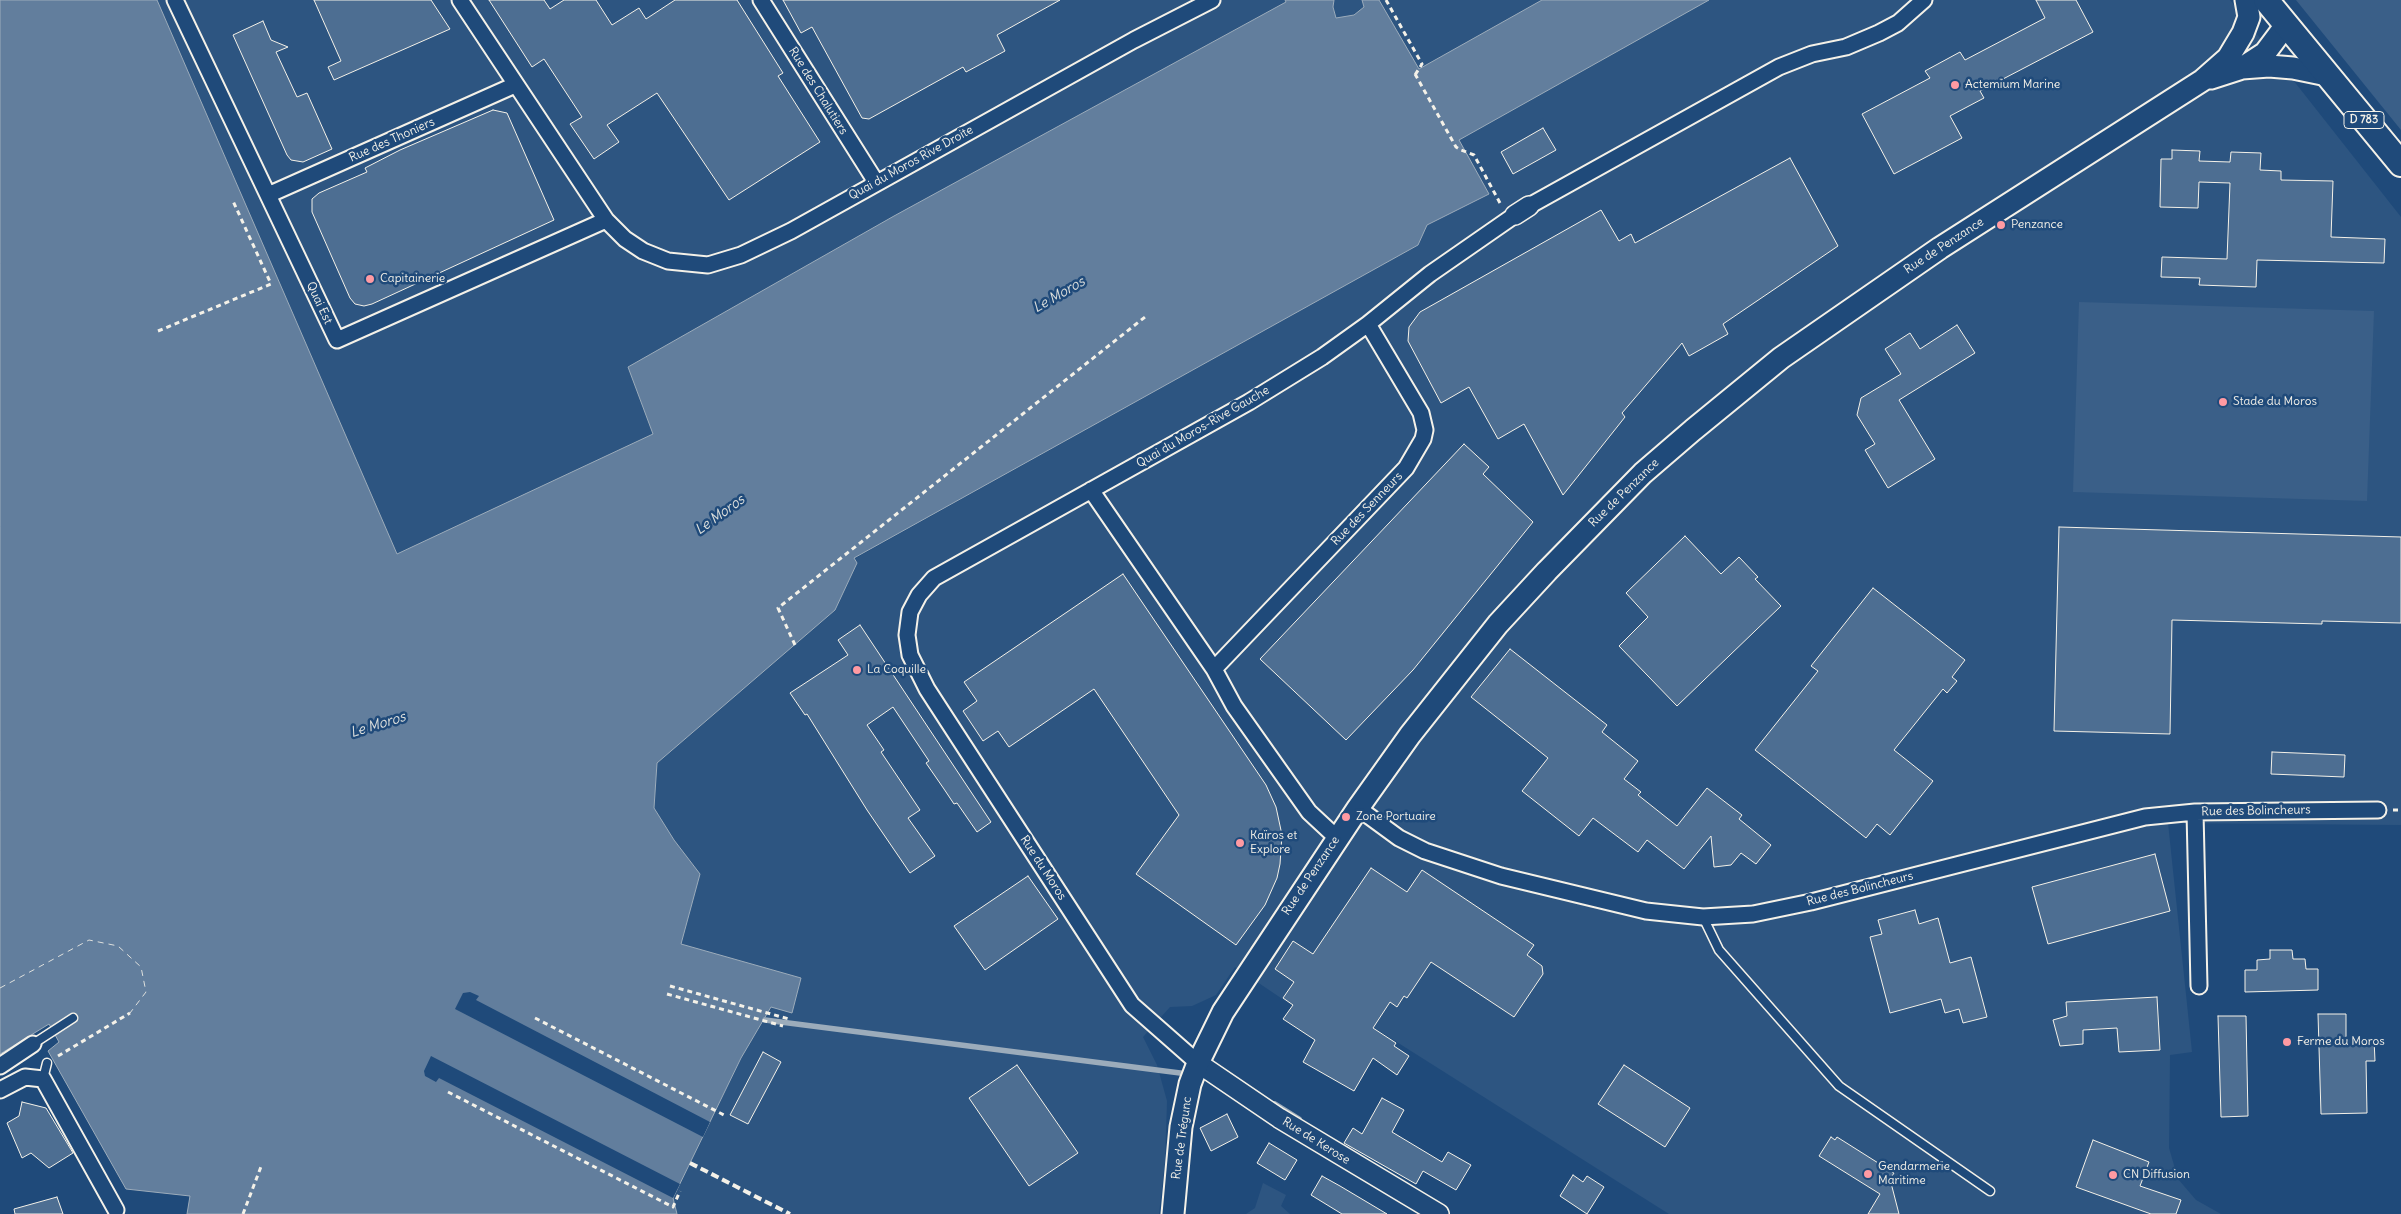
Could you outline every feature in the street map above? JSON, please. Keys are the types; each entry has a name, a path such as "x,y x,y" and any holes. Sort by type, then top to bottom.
{"main road":[{"name":"Rue de Penzance","path":"1198,1062 1223,1012 1241,982 1337,838 1410,735 1498,624 1616,500 1672,447 1739,391 1844,312 1940,248 2204,80 2228,58 2237,44 2248,17 2246,0"},
{"name":"D 783","path":"2266,0 2401,164"},
{"path":"2237,44 2260,31 2286,25"},
{"path":"2242,68 2265,52 2286,25"},
{"name":"Rue de Penzance","path":"2204,80 2242,68 2293,68 2327,75"},
{"name":"Rue de Trégunc","path":"1173,1214 1186,1100 1198,1062"}],"street":[{"name":"Quai Est","path":"175,0 337,340 606,220"},
{"name":"Quai du Moros Rive Droite","path":"460,0 606,220 625,239 643,251 668,261 708,265 723,262 766,244 1134,40 1212,0"},
{"name":"Rue des Chalutiers","path":"760,0 876,182"},
{"name":"Quai du Moros-Rive Gauche","path":"910,655 907,635 910,612 918,595 934,578 1249,402 1322,357 1368,324 1430,274 1522,210 1779,67 1812,54 1846,47 1879,34 1898,23 1924,0"},
{"name":"Rue des Thoniers","path":"268,195 515,85"},
{"name":"Rue des Senneurs","path":"1214,669 1406,468 1424,439 1425,430 1421,413 1368,324"},
{"path":"1092,490 1214,669 1234,706 1308,812 1337,838"},
{"name":"Rue du Moros","path":"910,655 927,690 1132,1005 1172,1042 1198,1062"},
{"name":"Rue des Bolincheurs","path":"1358,808 1399,838 1425,851 1502,876 1646,911 1703,918 1753,914 1811,902 2145,817 2195,812 2378,810"},
{"path":"2195,812 2199,986"},
{"path":"0,1066 33,1044"},
{"name":"Rue de Kerose","path":"1198,1062 1279,1118 1439,1214"},
{"path":"0,1090 25,1077 43,1079 116,1213"}],"lane":[{"path":"1703,918 1719,950 1839,1086 1990,1191"},
{"path":"33,1044 73,1018"},
{"path":"43,1079 47,1063"}],"path":[{"path":"1386,0 1422,64 1415,75 1458,149 1474,155 1495,192"},
{"path":"158,331 271,284 233,201"},
{"path":"795,645 778,608 1145,317"},
{"path":"670,986 789,1018"},
{"path":"667,994 783,1026"},
{"path":"47,1063 130,1013"},
{"path":"536,1018 724,1115"},
{"path":"448,1092 673,1207 680,1191"},
{"path":"243,1214 262,1164"}],"shaded area":[{"path":"157,0 1285,0 1286,2 894,216 628,367 653,434 397,555"},
{"path":"1334,0 1362,0 1364,7 1353,15 1336,18 1333,7"},
{"path":"1379,0 2230,0 2401,217 2401,825 2168,823 2192,1052 2170,1055 2169,1148 2178,1179 2196,1200 2221,1214 1669,1214 1373,1027 1358,1050 1235,967 1216,995 1192,1006 1170,1007 1143,1037 1157,1065 1167,1101 1165,1162 1159,1214 677,1214 673,1198 741,1058 772,1007 801,978 681,944 700,874 674,840 654,808 657,763 835,610 854,559 1418,245 1427,225 1489,194"},
{"path":"2296,0 2401,0 2401,130"},
{"name":"Stade du Moros","path":"2079,302 2374,311 2367,501 2073,492"},
{"path":"1263,1183 1286,1195 1281,1206 1290,1214 1246,1214 1255,1208"}],"water":[{"name":"Le Moros","path":"0,0 157,0 397,554 653,434 628,367 894,216 1286,2 1285,0 1334,0 1333,7 1336,18 1354,15 1364,7 1362,0 1379,0 1419,69 1542,0 1709,0 1459,140 1489,194 1427,225 1418,245 854,558 857,563 835,610 657,763 654,808 674,840 700,874 681,944 801,978 792,1013 771,1007 741,1058 673,1198 677,1214 187,1214 190,1196 126,1189 48,1051 59,1042 49,1024 0,1054"}],"pier":[{"path":"470,992 479,996 476,1000 710,1122 703,1137 455,1009 463,993"},
{"path":"431,1056 680,1184 673,1198 439,1078 436,1082 425,1076 424,1071"}],"building":[{"path":"314,0 431,0 450,29 334,80 328,67 341,61"},
{"path":"489,0 544,0 550,9 564,0 596,0 612,25 639,8 646,19 675,0 737,0 783,73 778,76 820,142 729,200 657,93 607,125 619,142 594,159 570,124 582,117 544,59 532,67"},
{"path":"783,0 1060,0 997,35 1005,51 966,72 963,67 869,119 862,118 812,27 801,33"},
{"name":"Actemium Marine","path":"2036,0 2076,0 2093,32 1980,91 1984,98 1950,116 1962,138 1894,174 1862,114 1930,78 1925,71 1960,52 1965,60 2045,18"},
{"path":"263,21 271,40 288,47 276,52 297,97 307,93 332,149 303,162 291,160 287,155 233,35"},
{"path":"493,110 507,113 554,220 372,304 364,306 355,304 350,298 312,212 312,199 319,193 367,172 365,168 400,150"},
{"path":"1543,128 1556,150 1513,174 1501,152"},
{"path":"2172,150 2200,151 2199,161 2230,162 2231,152 2261,153 2260,170 2281,171 2281,180 2333,181 2331,237 2385,239 2384,263 2257,260 2256,287 2199,285 2200,278 2161,277 2162,257 2227,259 2230,183 2199,182 2198,208 2160,207 2161,159 2172,159"},
{"path":"1790,158 1838,246 1723,324 1728,334 1689,356 1682,343 1622,413 1625,417 1563,495 1524,424 1498,439 1469,387 1441,403 1408,341 1409,327 1420,312 1601,210 1619,241 1631,234 1635,243"},
{"path":"1957,325 1975,353 1899,400 1935,459 1888,488 1865,450 1875,444 1857,415 1861,398 1901,374 1885,349 1910,333 1920,349"},
{"path":"1464,444 1489,467 1483,474 1533,522 1413,670 1346,740 1260,659"},
{"path":"2059,527 2401,537 2401,623 2322,621 2322,624 2172,620 2170,734 2054,731"},
{"path":"1685,536 1721,574 1739,557 1758,577 1755,579 1781,606 1677,706 1619,646 1648,617 1626,593"},
{"path":"1123,574 1266,785 1276,807 1282,835 1277,878 1265,905 1236,945 1136,874 1179,815 1094,689 1009,747 998,731 983,741 963,711 977,701 964,682"},
{"path":"1873,588 1965,660 1952,677 1957,681 1947,693 1943,689 1894,750 1933,781 1890,835 1877,824 1866,838 1755,750 1818,671 1811,666"},
{"path":"860,625 991,822 977,832 957,803 954,804 926,763 929,761 893,707 867,725 884,750 881,752 920,810 908,818 935,856 910,873 867,810 807,714 805,715 790,693 848,655 838,640"},
{"path":"1510,649 1607,725 1602,732 1638,761 1624,779 1641,792 1638,795 1677,826 1707,788 1742,815 1739,819 1771,845 1756,864 1741,853 1731,865 1714,867 1711,836 1684,869 1647,840 1638,852 1593,818 1579,836 1522,791 1548,758 1471,697"},
{"path":"2272,752 2345,755 2344,777 2271,774"},
{"path":"2155,854 2170,911 2048,944 2032,887"},
{"path":"1371,868 1407,892 1422,870 1534,945 1527,955 1542,966 1543,974 1514,1017 1431,962 1407,998 1404,996 1397,1007 1390,1002 1373,1028 1396,1043 1394,1046 1409,1056 1397,1075 1373,1058 1354,1091 1303,1062 1315,1040 1283,1019 1293,1005 1283,998 1294,982 1275,969 1293,941 1313,954"},
{"path":"1028,876 1058,919 985,970 954,926"},
{"path":"1915,910 1919,924 1938,918 1950,963 1971,957 1987,1017 1963,1023 1959,1009 1945,1013 1941,999 1890,1013 1870,937 1882,934 1878,920"},
{"path":"2270,950 2292,950 2293,959 2305,959 2306,969 2318,969 2318,990 2245,992 2245,970 2257,970 2257,960 2270,959"},
{"path":"2157,997 2160,1050 2119,1052 2117,1028 2083,1030 2083,1044 2060,1046 2053,1020 2067,1016 2066,1002"},
{"path":"2318,1014 2346,1014 2346,1040 2374,1039 2375,1061 2366,1061 2367,1113 2321,1114"},
{"path":"2218,1016 2246,1016 2248,1116 2221,1117"},
{"path":"763,1052 781,1062 748,1124 730,1115"},
{"path":"1017,1065 1078,1153 1029,1186 969,1098"},
{"path":"1624,1065 1690,1108 1665,1147 1598,1104"},
{"path":"1382,1098 1404,1110 1392,1132 1442,1162 1448,1152 1471,1165 1456,1190 1423,1171 1416,1184 1344,1143 1353,1128 1362,1134"},
{"path":"22,1102 46,1108 73,1153 49,1168 31,1153 22,1158 7,1123 19,1116"},
{"path":"1227,1114 1238,1137 1211,1151 1200,1128"},
{"name":"Gendarmerie Maritime","path":"1831,1137 1835,1140 1837,1137 1894,1173 1890,1179 1899,1214 1868,1214 1880,1194 1819,1156"},
{"name":"CN Diffusion","path":"2093,1140 2149,1162 2140,1186 2181,1200 2176,1214 2151,1214 2076,1187"},
{"path":"1269,1143 1297,1160 1285,1180 1257,1163"},
{"path":"1573,1175 1583,1182 1587,1176 1604,1187 1587,1214 1560,1196"},
{"path":"1322,1176 1387,1214 1342,1214 1311,1195"},
{"path":"57,1197 63,1214 15,1214 14,1209"}],"waterway":[{"path":"765,1020 1188,1074"},
{"path":"1275,1104 1299,1119"}],"ferry route":[{"path":"0,988 89,940 118,946 141,967 146,992 130,1013"}],"railway":[{"path":"690,1163 790,1214"}],"place":[{"name":"Actemium Marine","path":"1955,85"},
{"name":"Penzance","path":"2001,225"},
{"name":"Capitainerie","path":"370,279"},
{"name":"Stade du Moros","path":"2223,402"},
{"name":"La Coquille","path":"857,670"},
{"name":"Zone Portuaire","path":"1346,817"},
{"name":"Kaïros et Explore","path":"1240,843"},
{"name":"Ferme du Moros","path":"2287,1042"},
{"name":"Gendarmerie Maritime","path":"1868,1174"},
{"name":"CN Diffusion","path":"2113,1175"}]}
